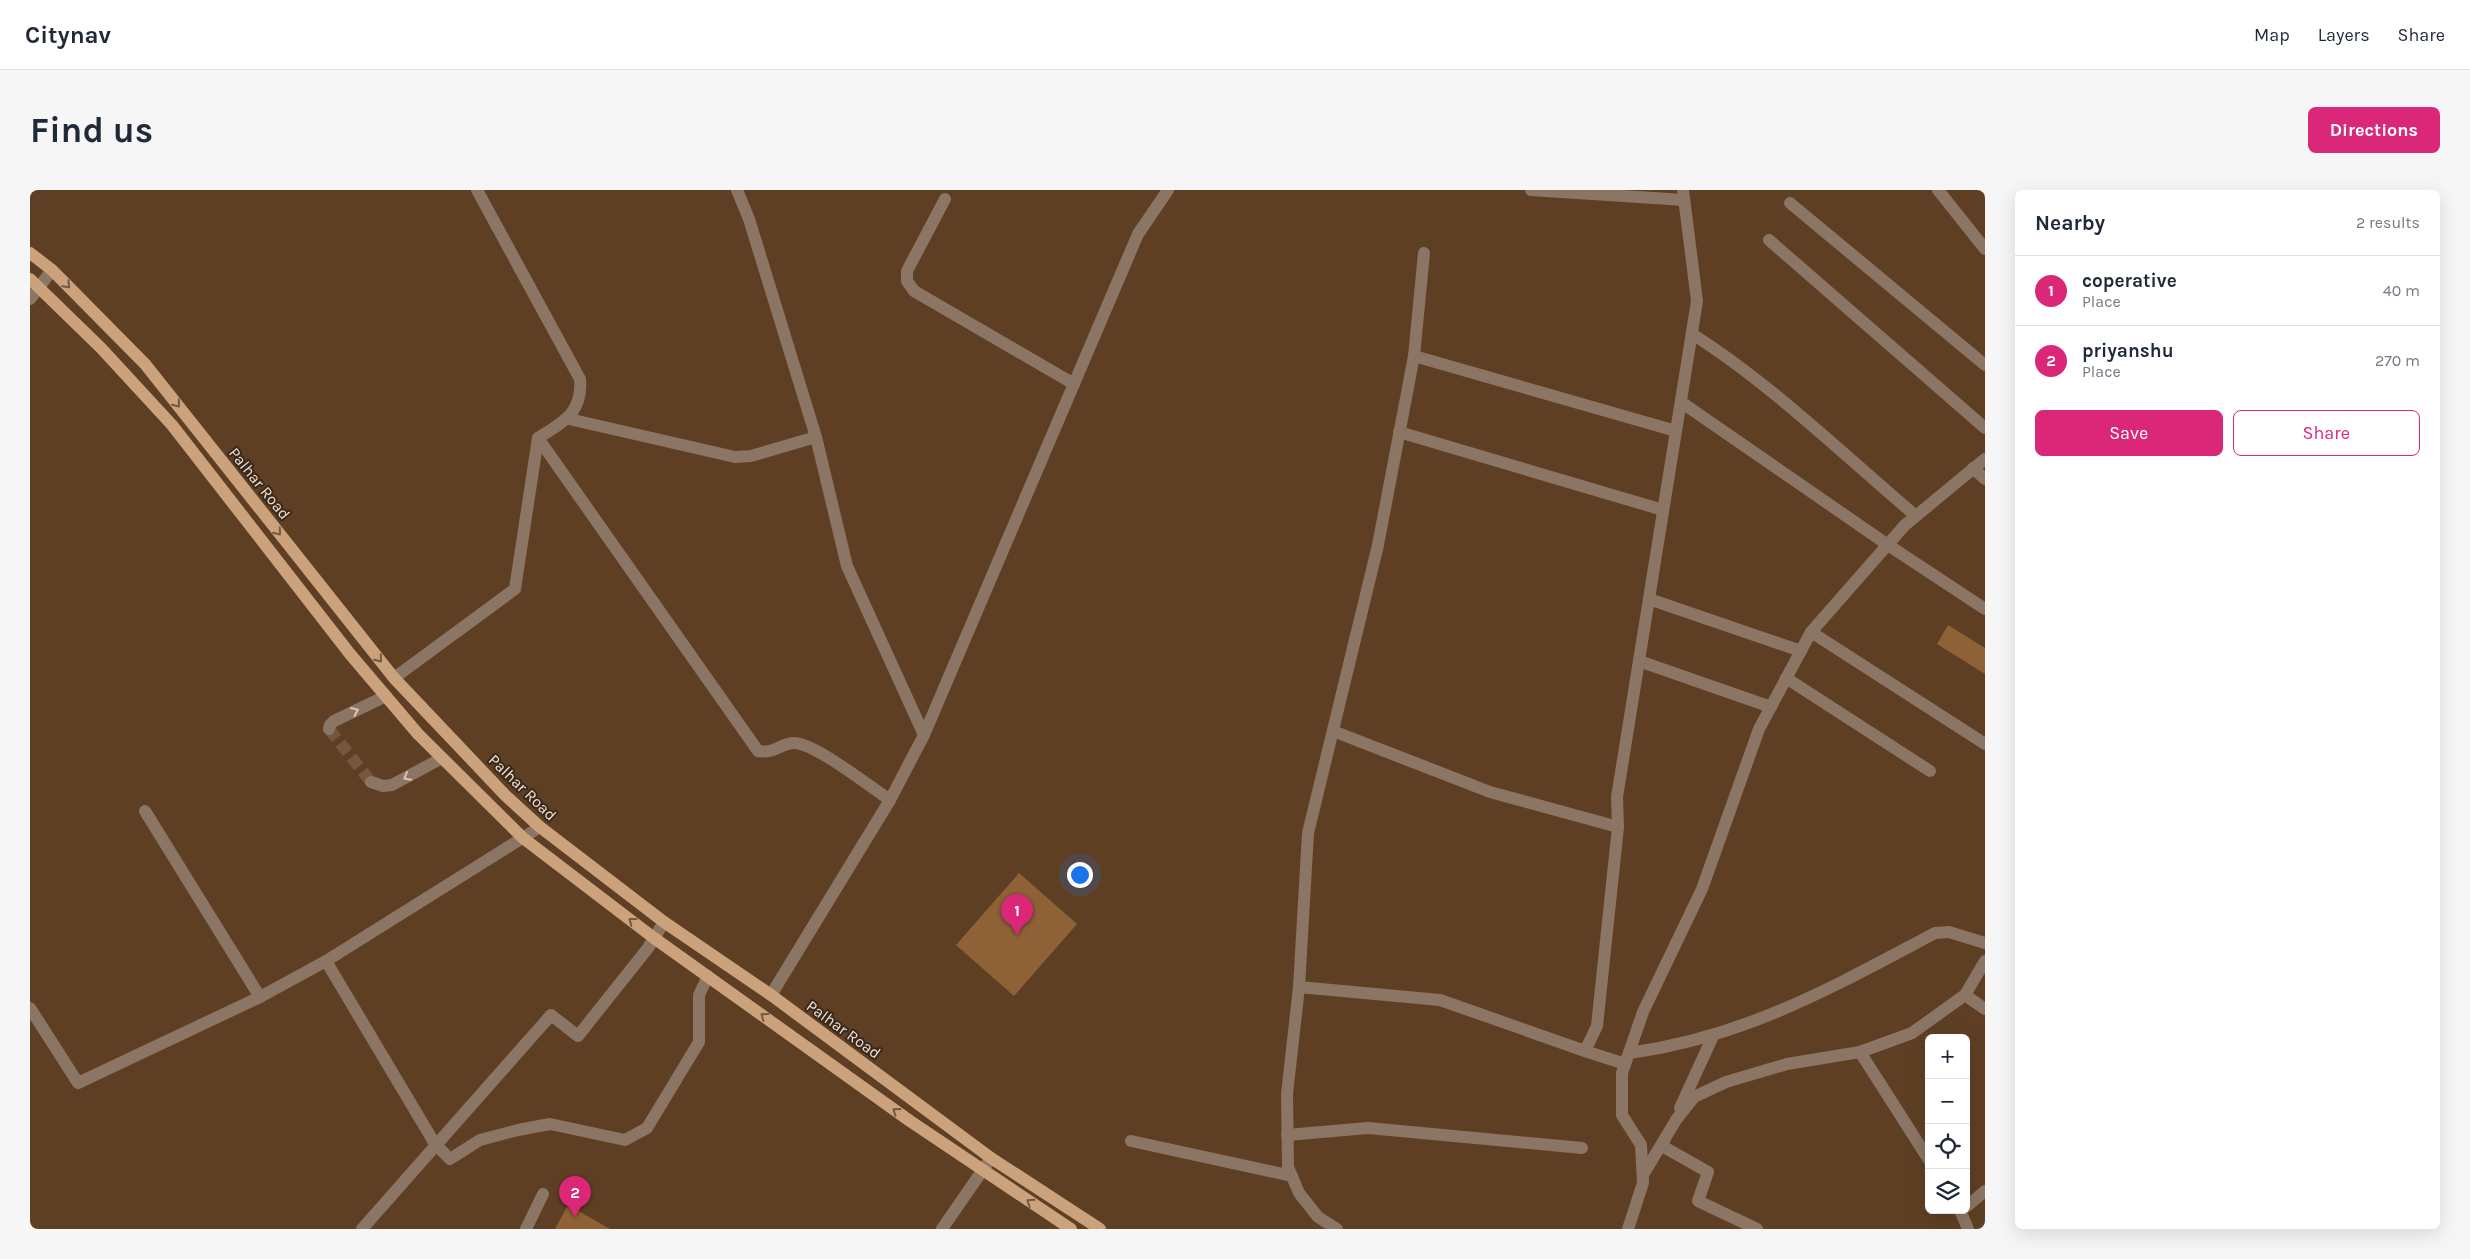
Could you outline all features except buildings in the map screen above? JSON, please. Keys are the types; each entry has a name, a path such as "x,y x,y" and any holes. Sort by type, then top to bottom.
{"main road":[{"name":"Palhar Road","path":"30,253 52,270 145,364 394,678 506,796 540,827 664,922 771,996 991,1158 1100,1229"},
{"name":"Palhar Road","path":"35,284 101,348 172,425 350,654 418,734 523,838 654,938 910,1120 1071,1229"}],"street":[{"path":"394,678 515,589 538,438 569,419 581,392 580,379 477,190"},
{"path":"737,190 749,219 816,437 847,566 924,735"},
{"path":"771,996 890,800 924,735 1138,234 1168,190"},
{"path":"1532,190 1683,195 1697,301 1616,797 1618,827 1597,1026 1585,1051"},
{"path":"1938,190 1983,241"},
{"path":"945,199 907,270 907,281 914,292 1074,384"},
{"path":"1790,203 1985,365"},
{"path":"1769,240 1985,428"},
{"path":"1337,1229 1318,1217 1299,1193 1288,1167 1287,1094 1299,987 1308,833 1378,545 1414,356 1424,253"},
{"path":"30,299 35,284 52,270"},
{"path":"1692,334 1716,349 1784,404 1916,516"},
{"path":"1414,356 1676,431"},
{"path":"1681,402 1888,545 1985,609"},
{"path":"569,419 735,457 751,456 816,437"},
{"path":"1399,432 1663,510"},
{"path":"538,438 758,751 768,753 793,742 809,746 890,800"},
{"path":"1628,1229 1643,1183 1643,1175 1640,1145 1622,1115 1622,1072 1643,1012 1702,889 1759,729 1811,632 1916,516 1985,459"},
{"path":"1973,468 1985,479"},
{"path":"1649,599 1801,651"},
{"path":"1811,632 1985,744"},
{"path":"1639,661 1771,707"},
{"path":"1786,678 1930,771"},
{"path":"329,729 334,721 386,696"},
{"path":"1333,731 1490,792 1618,827"},
{"path":"371,782 383,786 392,785 442,758"},
{"path":"145,811 260,997"},
{"path":"30,1009 78,1083 260,997 326,961 540,827"},
{"path":"362,1229 551,1014 578,1036 654,938 664,922"},
{"path":"1299,987 1440,1000 1585,1051 1627,1059 1713,1036 1806,1001 1935,933 1949,932 1985,943"},
{"path":"326,961 435,1144 450,1159 480,1140 550,1124 625,1140 647,1128 699,1042 699,995 708,976"},
{"path":"1643,1175 1676,1120 1694,1097 1726,1082 1787,1064 1860,1052 1912,1033 1965,995 1985,961"},
{"path":"1965,995 1985,1009"},
{"path":"1662,1146 1713,1036"},
{"path":"1860,1052 1925,1154"},
{"path":"1288,1135 1368,1128 1582,1148"},
{"path":"1131,1141 1292,1176"},
{"path":"1662,1146 1708,1172 1698,1201 1757,1229"},
{"path":"942,1229 991,1158"},
{"path":"1970,1203 1985,1191"},
{"path":"526,1229 543,1194"},
{"path":"1963,1214 1968,1229"}],"tunnel":[{"path":"329,729 371,782"}],"place":[{"name":"coperative","path":"1017,935"},
{"name":"priyanshu","path":"575,1217"}]}
